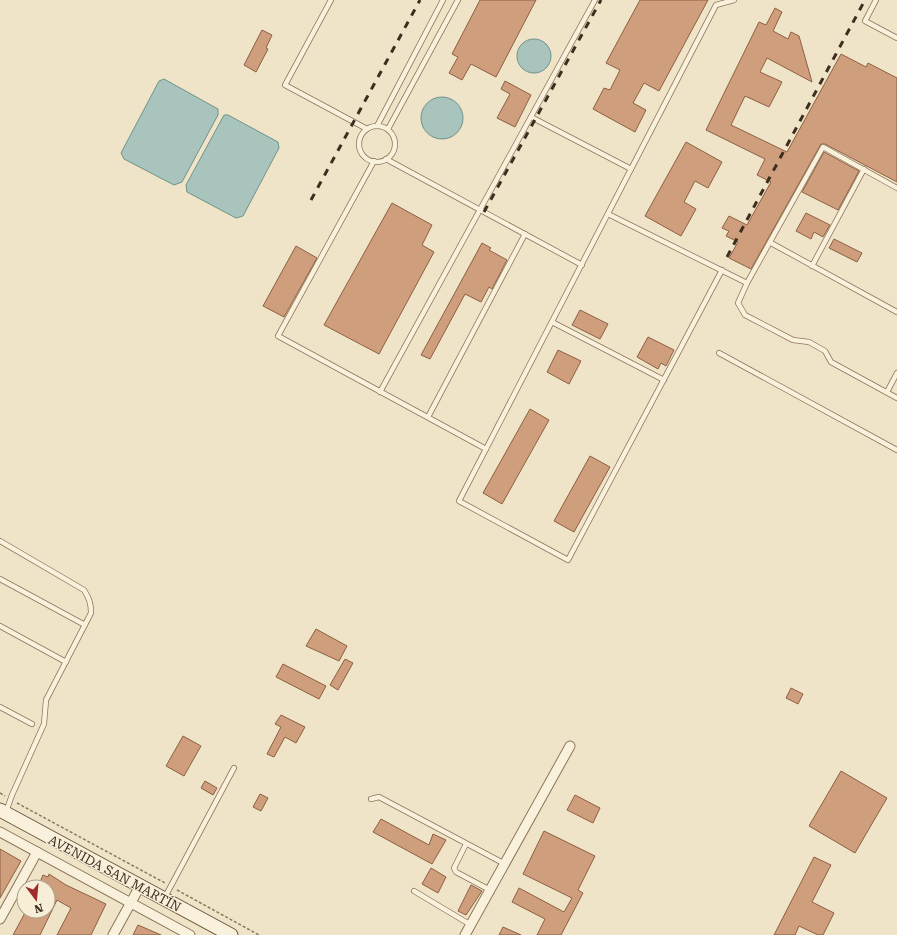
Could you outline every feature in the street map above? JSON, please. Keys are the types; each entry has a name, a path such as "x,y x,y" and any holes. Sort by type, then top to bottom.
{"street":[{"path":"465,935 570,746"},
{"name":"AVENIDA SAN MARTÍN","path":"3,812 231,935"},
{"name":"AVENIDA SAN MARTÍN","path":"0,832 190,935"},
{"path":"0,920 37,852"},
{"path":"114,935 140,886"}],"lane":[{"path":"332,0 285,85 367,129"},
{"path":"377,126 442,0"},
{"path":"388,129 458,0"},
{"path":"380,392 595,0"},
{"path":"722,270 568,560 459,501 716,5 732,0"},
{"path":"876,0 865,21 897,38"},
{"path":"531,117 631,169"},
{"path":"377,126 388,129 394,139 395,145 390,156 386,159 374,161 364,156 359,146 362,134 367,129 377,126"},
{"path":"897,188 823,148 771,243 747,283 738,303 745,315 793,340 809,342 825,351 831,362 897,398"},
{"path":"386,159 582,265"},
{"path":"374,161 278,336 486,449"},
{"path":"812,266 864,169"},
{"path":"608,214 747,283"},
{"path":"428,417 525,234"},
{"path":"771,243 897,312"},
{"path":"552,322 664,380"},
{"path":"719,353 897,450"},
{"path":"887,392 897,373"},
{"path":"0,541 84,590 90,598 91,606 91,613 46,700 44,724 3,812"},
{"path":"0,579 85,625"},
{"path":"0,626 66,662"},
{"path":"0,707 32,724"},
{"path":"164,899 234,768"},
{"path":"371,799 379,797 505,864"},
{"path":"466,844 454,868 456,872 490,890"},
{"path":"414,891 471,925"}],"path":[{"path":"0,793 259,935"}],"water":[{"path":"531,39 537,39 546,44 550,50 550,62 546,68 537,73 531,73 522,68 517,59 517,53 522,44"},
{"path":"164,79 218,109 218,115 182,182 174,185 124,159 121,153 159,81"},
{"path":"442,97 457,103 463,118 457,133 442,139 427,133 421,118 427,103"},
{"path":"224,115 228,115 278,142 279,148 243,216 236,218 187,192 186,185"}],"building":[{"path":"480,0 536,0 496,77 471,64 462,80 449,73 458,57 452,54"},
{"path":"640,0 708,0 659,91 644,83 633,103 646,110 635,132 593,109 604,88 610,90 620,70 606,63"},
{"path":"775,8 782,12 773,31 788,39 791,32 799,36 812,82 767,58 760,72 782,82 769,107 745,96 731,125 787,152 841,54 866,67 868,63 897,78 897,182 825,144 821,144 751,269 729,258 738,242 726,236 729,231 722,228 729,216 747,225 771,182 757,175 765,159 706,130 759,22 766,25"},
{"path":"262,30 272,35 266,48 268,49 256,72 244,65"},
{"path":"505,81 531,95 515,127 497,118 510,94 501,89"},
{"path":"686,142 722,162 708,188 695,181 684,202 696,209 681,236 645,216"},
{"path":"824,152 859,171 838,210 802,192"},
{"path":"392,203 432,225 422,245 434,252 379,354 324,325"},
{"path":"806,213 830,225 823,237 814,232 811,239 796,231"},
{"path":"834,239 862,253 857,262 829,248"},
{"path":"482,243 491,248 489,250 507,260 492,289 489,287 481,302 465,294 430,359 421,355"},
{"path":"296,246 317,258 284,317 263,306"},
{"path":"580,310 608,324 600,339 572,325"},
{"path":"648,337 674,350 666,366 661,363 658,369 637,357"},
{"path":"558,350 581,361 569,384 547,372"},
{"path":"530,409 549,420 502,504 483,493"},
{"path":"590,456 610,467 574,532 554,521"},
{"path":"316,629 347,646 339,661 306,646"},
{"path":"345,659 353,663 338,690 330,685"},
{"path":"283,664 326,686 319,699 276,677"},
{"path":"791,688 803,694 798,704 786,698"},
{"path":"281,715 305,727 296,743 285,737 274,757 267,754 281,727 275,724"},
{"path":"183,736 201,746 184,776 166,766"},
{"path":"841,771 887,798 855,853 809,826"},
{"path":"205,781 217,788 213,795 201,788"},
{"path":"260,794 268,798 261,811 253,807"},
{"path":"575,795 600,808 593,823 567,810"},
{"path":"381,819 429,845 433,834 446,840 432,864 373,832"},
{"path":"544,831 595,856 578,890 583,893 561,935 537,935 545,919 512,902 519,888 564,912 572,898 523,874"},
{"path":"0,849 21,861 0,898"},
{"path":"814,857 831,865 812,902 834,913 823,935 818,935 799,926 795,935 774,935"},
{"path":"431,868 446,877 438,893 422,884"},
{"path":"49,874 66,885 106,904 91,935 57,935 71,908 57,900 56,902 56,879 41,879 43,875 48,877"},
{"path":"471,885 482,891 466,915 458,911"},
{"path":"22,919 48,919 40,935 13,935"},
{"path":"138,925 161,935 133,935"},
{"path":"503,927 521,935 499,935"}],"railway":[{"path":"311,200 420,0"},
{"path":"484,212 601,0"},
{"path":"727,257 865,0"}]}
